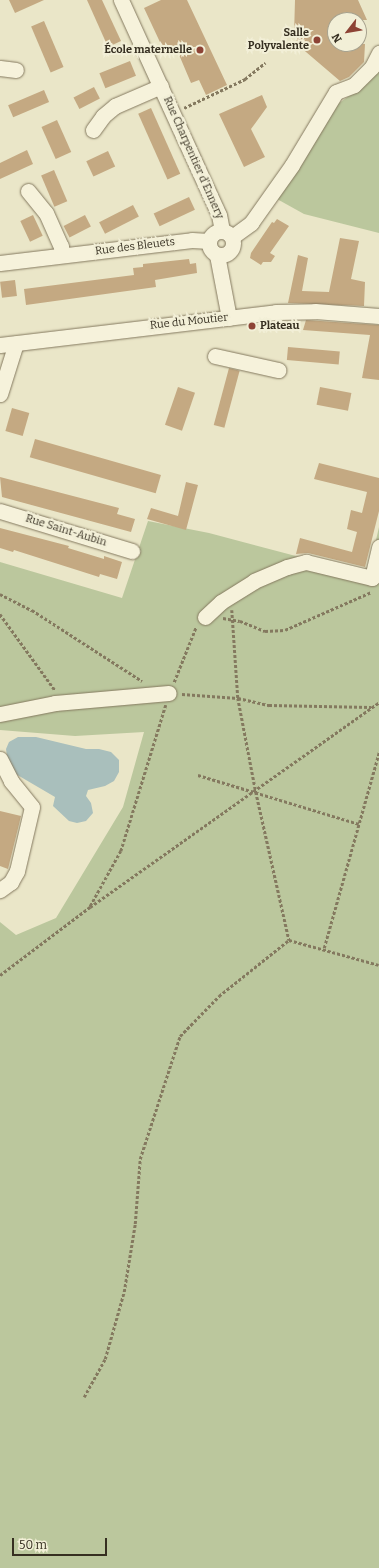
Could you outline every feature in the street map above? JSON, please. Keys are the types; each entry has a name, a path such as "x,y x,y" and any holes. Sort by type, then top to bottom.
{"street":[{"name":"Rue Charpentier d'Ennery","path":"122,0 227,234"},
{"path":"229,318 217,255 210,248 209,241 213,234 227,234 251,223 292,165 336,92 354,85 372,67 379,53"},
{"path":"0,68 16,70"},
{"name":"Rue Charpentier d'Ennery","path":"93,130 103,116 115,106 161,86"},
{"path":"28,191 46,213 61,246 62,255"},
{"path":"217,255 224,255 232,250 227,234"},
{"name":"Rue des Bleuets","path":"0,263 192,240 209,241"},
{"name":"Rue du Moutier","path":"0,345 276,312 315,311 379,316"},
{"path":"0,394 16,343"},
{"path":"215,356 278,370"},
{"name":"Rue Saint-Aubin","path":"0,511 132,551"},
{"path":"205,617 231,595 254,581 286,567 306,562 372,578 379,547"},
{"path":"0,714 63,702 169,693"},
{"path":"0,759 11,781 32,807 17,871 12,882 0,890"}],"path":[{"path":"173,113 245,79 264,63"},
{"path":"90,907 122,851 169,693 196,627 205,617 233,619 265,631 285,630 378,589"},
{"path":"0,594 32,610 143,682"},
{"path":"231,595 238,698 256,792 289,940"},
{"path":"0,614 63,702"},
{"path":"169,693 238,698 269,705 373,707"},
{"path":"0,975 90,907 256,792 379,702"},
{"path":"324,948 379,752"},
{"path":"198,775 359,824"},
{"path":"289,940 324,948 379,964"},
{"path":"84,1397 105,1360 124,1292 135,1224 140,1159 180,1036 219,996 289,940"}],"green space":[{"path":"379,66 379,233 304,214 277,199 335,106 363,86"},
{"path":"148,521 209,533 368,575 379,527 379,1568 0,1568 0,922 16,935 56,918 123,807 144,732 75,736 0,730 0,562 122,598"}],"water":[{"path":"18,737 36,737 86,749 99,749 111,752 119,760 119,772 114,781 105,786 88,790 86,796 91,803 93,813 86,821 77,823 69,821 53,806 55,797 14,773 8,763 6,749 9,742"}],"building":[{"path":"9,0 44,0 15,13"},
{"path":"87,0 102,0 121,41 108,47"},
{"name":"École maternelle","path":"161,0 187,0 227,85 206,95 199,80 191,83 177,50 166,55 144,8"},
{"name":"Salle Polyvalente","path":"295,0 358,0 363,12 327,12 327,52 365,52 364,62 349,77 340,81 299,46 294,35"},
{"path":"44,21 64,67 51,72 31,26"},
{"path":"130,61 136,76 105,88 99,73"},
{"path":"94,87 100,99 79,109 74,97"},
{"path":"44,90 49,102 13,117 8,105"},
{"path":"262,95 267,107 251,129 265,157 244,167 219,114"},
{"path":"151,108 180,174 167,179 138,114"},
{"path":"57,120 71,152 56,159 41,127"},
{"path":"27,150 33,164 0,179 0,163"},
{"path":"108,151 115,166 93,177 86,161"},
{"path":"54,170 67,201 54,207 41,175"},
{"path":"189,197 195,210 160,226 154,213"},
{"path":"133,205 139,217 105,234 99,222"},
{"path":"33,215 43,236 30,242 20,221"},
{"path":"85,215 91,227 70,237 64,226"},
{"path":"277,219 289,226 270,253 275,256 271,262 263,262 261,265 250,258 251,253 272,222 274,223"},
{"path":"340,238 359,241 351,279 365,282 364,306 288,303 298,255 308,258 302,291 329,292"},
{"path":"189,259 190,264 196,263 197,273 155,280 156,287 26,305 24,289 134,275 133,268 143,267 143,264"},
{"path":"15,280 17,296 2,298 0,282"},
{"path":"306,320 379,325 379,380 362,378 370,335 303,330"},
{"path":"288,347 340,352 339,364 287,360"},
{"path":"229,368 240,371 224,428 214,425"},
{"path":"178,387 195,393 182,431 165,425"},
{"path":"320,387 351,393 348,411 317,405"},
{"path":"12,408 29,413 23,436 5,431"},
{"path":"35,439 161,475 156,493 30,457"},
{"path":"319,463 379,478 379,511 365,567 308,553 296,554 300,538 352,552 357,532 347,529 351,510 362,513 367,492 314,479"},
{"path":"0,477 119,508 117,514 135,519 131,532 2,497"},
{"path":"186,482 198,485 186,530 147,519 151,508 178,516"},
{"path":"0,528 69,546 68,548 104,559 104,556 122,562 117,579 100,574 99,577 14,550 13,552 0,548"},
{"path":"0,811 21,816 8,869 0,866"}],"place":[{"name":"Salle Polyvalente","path":"317,40"},
{"name":"École maternelle","path":"200,50"},
{"name":"Plateau","path":"252,326"}]}
